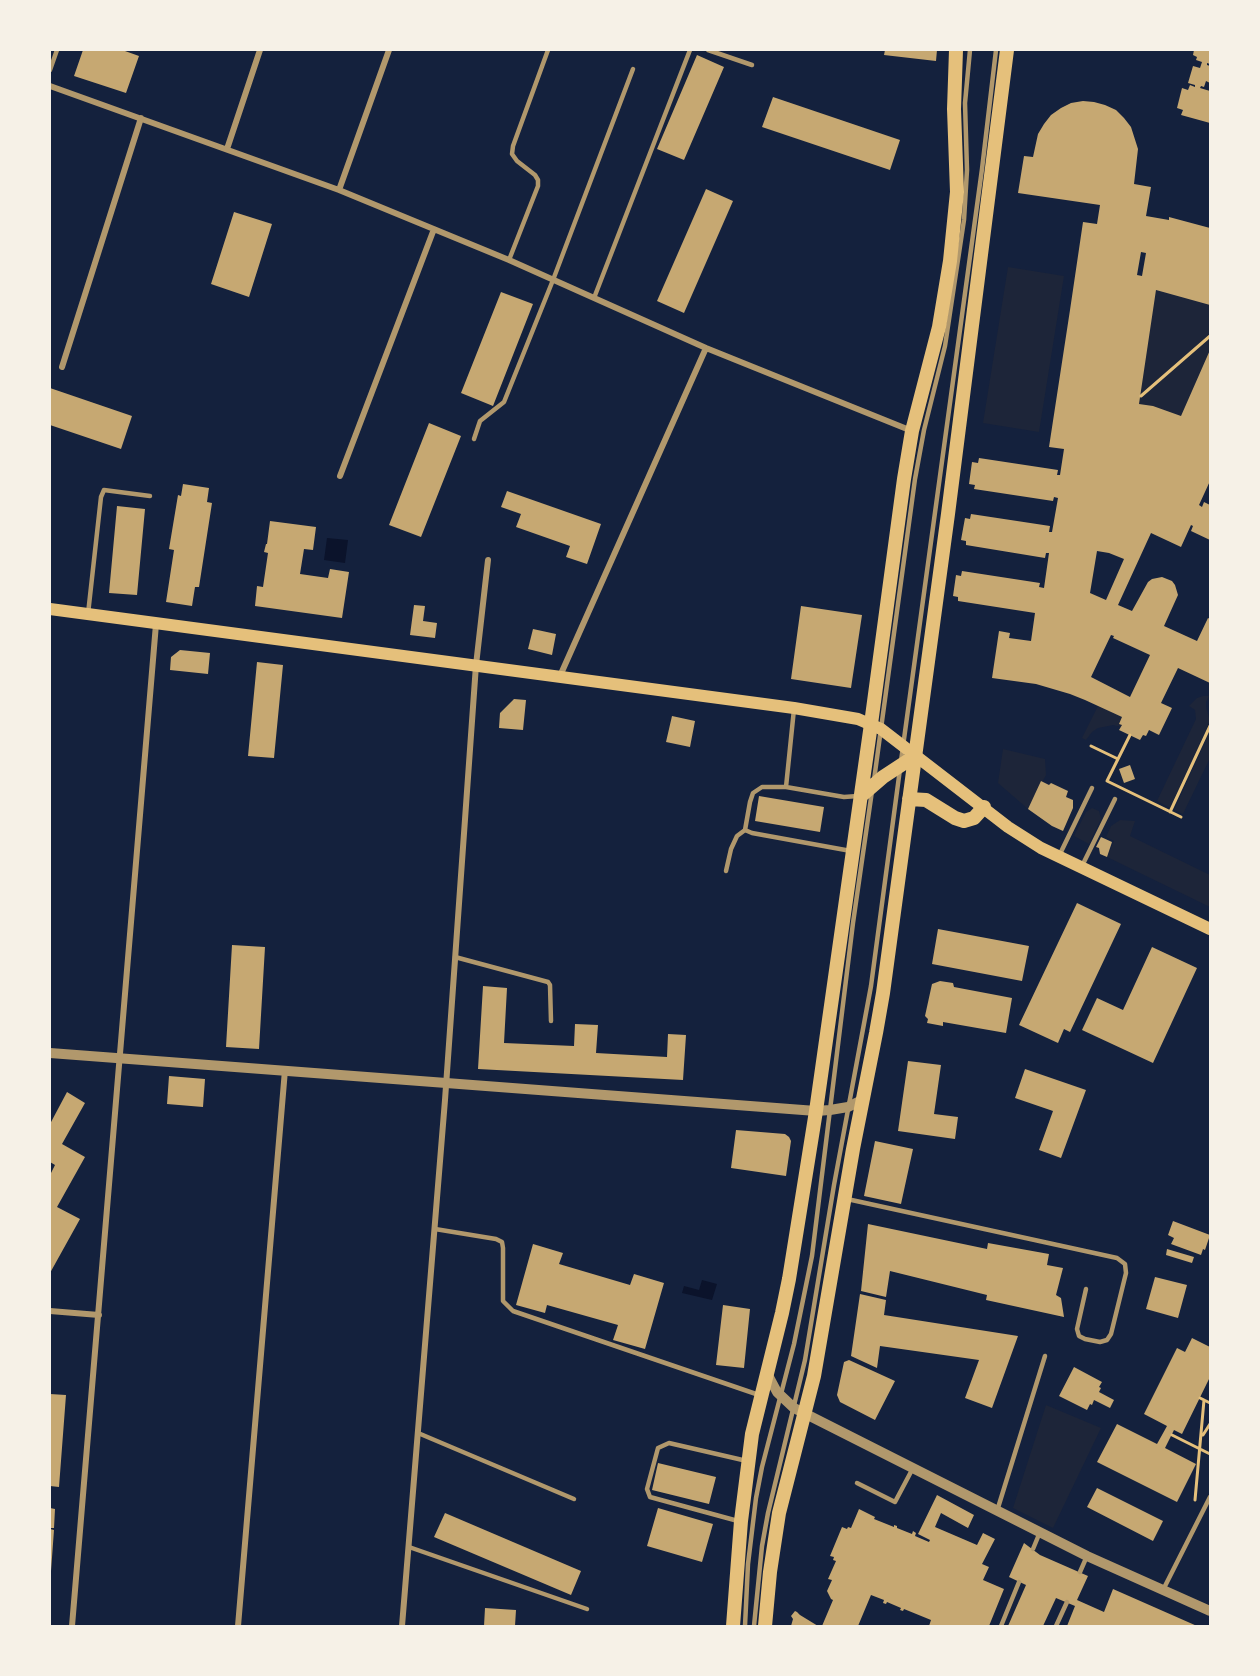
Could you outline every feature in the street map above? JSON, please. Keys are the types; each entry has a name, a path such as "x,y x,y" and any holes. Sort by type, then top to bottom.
{"main road":[{"path":"733,1626 747,1461 760,1396 782,1313 823,1110 853,852 861,796 876,726 897,523 912,431 939,327 950,261 958,170 954,109 956,50"},
{"path":"765,1626 779,1513 800,1411 814,1376 844,1198 883,993 948,514 1007,50"},
{"path":"50,609 560,676 847,717 876,726 1024,838 1058,857 1210,929"},
{"path":"861,796 873,784 915,756"},
{"path":"909,799 926,800 964,821 974,818 984,807"}],"street":[{"path":"227,149 260,50"},
{"path":"339,190 389,50"},
{"path":"50,86 339,190 509,260 706,348 912,431"},
{"path":"62,367 141,118"},
{"path":"340,476 434,229"},
{"path":"560,676 706,348"},
{"path":"402,1626 435,1229 476,665 488,560"},
{"path":"72,1626 156,624"},
{"path":"50,1053 823,1110 848,1107 862,1101"},
{"path":"238,1626 285,1071"},
{"path":"50,1311 99,1315"},
{"path":"767,1368 773,1386 781,1397 800,1411 1087,1556 1210,1611"}],"lane":[{"path":"50,70 57,50"},
{"path":"509,260 538,186 535,175 512,154 513,146 548,50"},
{"path":"594,298 690,50"},
{"path":"708,50 752,65"},
{"path":"828,1127 823,1110 873,784 876,726 915,479 924,430 945,346 964,220 967,170 965,103 970,50"},
{"path":"754,1626 762,1546 768,1513 800,1411 807,1350 871,986 978,202 996,50"},
{"path":"474,439 480,421 504,402 633,69"},
{"path":"88,615 101,497 104,490 150,496"},
{"path":"786,787 794,708"},
{"path":"726,871 731,849 737,836 745,830 753,793 762,787 786,787 844,797 861,796"},
{"path":"1058,857 1092,788"},
{"path":"1081,868 1115,799"},
{"path":"745,830 853,852"},
{"path":"455,957 548,981 551,1021"},
{"path":"745,1626 748,1564 756,1498 808,1279 828,1127 823,1110"},
{"path":"844,1198 1117,1258 1125,1264 1126,1273 1111,1335 1107,1340 1100,1342 1079,1336 1077,1329 1086,1289"},
{"path":"435,1229 496,1239 502,1242 503,1300 513,1311 760,1396"},
{"path":"997,1511 1045,1356"},
{"path":"418,1433 574,1499"},
{"path":"741,1521 651,1497 647,1489 658,1448 669,1443 747,1461"},
{"path":"857,1483 895,1502 913,1468"},
{"path":"1162,1591 1210,1497"},
{"path":"1033,1549 1040,1532"},
{"path":"409,1547 587,1609"},
{"path":"1080,1572 1087,1556"},
{"path":"1001,1626 1019,1582"},
{"path":"1056,1626 1066,1602"}],"path":[{"path":"1140,396 1210,336"},
{"path":"1170,812 1210,726"},
{"path":"1130,735 1107,781 1181,817"},
{"path":"1091,746 1118,759"},
{"path":"1195,1502 1201,1449 1202,1399 1210,1403"},
{"path":"1201,1438 1210,1424"},
{"path":"1172,1435 1210,1454"}],"shaded area":[{"path":"1008,267 1064,276 1039,432 983,423"},
{"path":"1156,290 1210,305 1210,350 1181,416 1153,406 1139,404"},
{"path":"327,538 348,540 345,563 324,560"},
{"path":"1209,696 1206,707 1210,721 1170,808 1157,801 1196,719 1195,710 1189,706 1197,698"},
{"path":"1098,706 1122,717 1122,725 1121,727 1113,725 1098,728 1086,740 1082,738"},
{"path":"1210,731 1210,758 1183,814 1174,810"},
{"path":"1003,749 1045,759 1046,775 1028,809 998,783"},
{"path":"1092,808 1099,811 1101,819 1089,844 1074,836 1086,812"},
{"path":"1120,820 1135,821 1130,836 1210,875 1210,907 1107,857 1114,841 1106,837 1111,826"},
{"path":"702,1280 717,1284 712,1300 682,1293 684,1286 699,1290"},
{"path":"1046,1405 1101,1428 1053,1528 1013,1508"}],"building":[{"path":"83,50 126,50 139,56 126,93 74,76"},
{"path":"885,50 937,50 936,61 884,55"},
{"path":"1194,50 1210,50 1210,64 1207,63 1207,65 1210,66 1210,83 1206,81 1204,87 1200,88 1210,91 1210,123 1181,115 1183,110 1177,108 1182,88 1188,90 1190,85 1195,87 1188,83 1193,66 1200,68 1202,62 1196,60 1197,57 1193,55"},
{"path":"697,55 724,67 684,160 657,149"},
{"path":"773,97 900,140 890,170 762,127"},
{"path":"1083,101 1105,105 1116,110 1131,127 1138,149 1134,184 1151,187 1146,216 1169,220 1169,217 1210,228 1210,305 1156,290 1139,404 1153,406 1181,416 1210,350 1210,481 1199,505 1202,507 1204,502 1210,505 1210,540 1191,531 1193,526 1191,525 1181,547 1151,533 1118,605 1132,611 1148,582 1152,579 1162,577 1172,581 1178,595 1164,626 1197,641 1208,618 1210,619 1210,683 1178,668 1161,703 1172,708 1159,735 1149,730 1140,740 1119,730 1122,717 1085,700 1036,684 992,678 999,631 1010,633 1009,638 1031,641 1035,613 958,601 958,597 953,596 956,575 961,576 962,571 1040,583 1039,587 1044,588 1049,553 1046,553 1045,558 966,545 966,541 961,540 965,518 970,519 971,514 1050,526 1049,532 1052,532 1058,498 1054,497 1053,501 974,489 975,485 969,484 972,462 978,463 979,458 1058,470 1057,475 1060,475 1064,449 1049,447 1083,222 1097,224 1100,205 1018,193 1024,156 1033,157 1038,134 1044,124 1051,115 1071,103","holes":["1141,252 1146,253 1142,276 1137,275","1097,551 1124,559 1106,600 1090,593","1111,635 1150,655 1130,697 1091,677"]},
{"path":"706,189 733,201 684,313 657,301"},
{"path":"234,212 272,224 249,297 211,284"},
{"path":"501,292 533,304 493,406 461,393"},
{"path":"50,388 132,416 121,449 50,425"},
{"path":"429,423 461,436 421,537 389,525"},
{"path":"183,484 209,488 207,502 212,503 199,587 195,587 192,606 166,602 174,550 169,549 178,495 181,496"},
{"path":"507,491 601,524 587,564 566,557 570,546 516,527 521,514 501,507"},
{"path":"117,506 145,509 137,595 109,593"},
{"path":"270,521 316,527 313,550 304,549 300,574 328,578 330,569 349,572 342,618 255,606 257,586 263,587 268,553 264,552"},
{"path":"414,605 425,606 423,621 437,623 435,638 410,635"},
{"path":"801,606 862,615 851,688 791,679"},
{"path":"533,629 556,634 552,655 528,649"},
{"path":"180,650 210,653 208,674 170,670 171,657"},
{"path":"257,662 283,665 274,758 248,756"},
{"path":"514,699 526,700 523,730 499,728 500,713"},
{"path":"672,716 695,721 690,747 666,742"},
{"path":"1130,765 1135,779 1124,783 1119,769"},
{"path":"1041,781 1068,791 1066,797 1073,800 1073,808 1063,831 1028,809"},
{"path":"759,796 824,807 820,832 755,821"},
{"path":"1101,837 1112,842 1107,857 1100,854 1099,848 1096,847"},
{"path":"1077,903 1121,924 1070,1032 1064,1029 1058,1043 1019,1025"},
{"path":"938,929 1029,946 1022,981 932,964"},
{"path":"232,945 265,947 259,1049 226,1047"},
{"path":"1152,947 1197,968 1153,1063 1082,1030 1097,998 1123,1010"},
{"path":"940,981 953,983 954,987 1012,998 1006,1033 943,1022 943,1026 927,1023 928,1019 925,1016 932,984"},
{"path":"483,986 507,988 504,1043 574,1046 575,1024 598,1025 596,1053 667,1057 668,1034 686,1035 683,1080 478,1069"},
{"path":"908,1061 941,1065 934,1114 958,1117 955,1139 898,1131"},
{"path":"1025,1069 1086,1090 1061,1158 1039,1150 1053,1111 1015,1098"},
{"path":"169,1076 205,1079 203,1107 167,1104"},
{"path":"67,1092 85,1103 62,1144 85,1157 57,1207 80,1219 50,1273 50,1175 55,1165 50,1162 50,1124"},
{"path":"736,1130 785,1134 789,1137 791,1141 786,1176 731,1168"},
{"path":"875,1141 913,1149 901,1204 864,1196"},
{"path":"1173,1221 1210,1235 1201,1255 1171,1244 1174,1238 1168,1235"},
{"path":"868,1224 987,1249 988,1243 1049,1254 1047,1265 1063,1268 1056,1295 1061,1298 1064,1317 986,1300 987,1295 890,1271 886,1297 861,1291"},
{"path":"533,1244 563,1253 559,1264 630,1285 634,1274 664,1283 645,1349 613,1340 618,1325 547,1305 545,1313 516,1305"},
{"path":"1167,1249 1194,1257 1192,1263 1166,1255"},
{"path":"1155,1277 1187,1285 1178,1318 1146,1309"},
{"path":"860,1294 886,1300 884,1315 1018,1336 992,1408 965,1398 979,1360 880,1346 877,1368 851,1356"},
{"path":"723,1305 750,1309 744,1368 716,1365"},
{"path":"1192,1338 1210,1347 1210,1377 1182,1434 1174,1430 1165,1448 1196,1464 1177,1502 1097,1462 1117,1424 1157,1444 1167,1426 1144,1414 1177,1348 1185,1352"},
{"path":"849,1360 895,1381 875,1420 840,1402 837,1395 844,1362"},
{"path":"1074,1367 1102,1382 1099,1392 1114,1400 1110,1408 1094,1400 1087,1410 1059,1396"},
{"path":"50,1394 66,1395 59,1487 50,1486"},
{"path":"658,1463 716,1477 709,1504 652,1490"},
{"path":"1097,1488 1163,1521 1153,1541 1087,1507"},
{"path":"937,1495 974,1515 968,1528 941,1513 935,1527 977,1545 983,1533 995,1539 982,1564 989,1567 983,1580 1004,1589 989,1626 929,1626 931,1620 904,1609 900,1610 901,1608 887,1602 883,1603 884,1600 871,1595 858,1626 822,1626 833,1600 827,1591 832,1580 828,1579 836,1561 830,1556 842,1527 851,1528 859,1509 875,1517 874,1519 894,1527 894,1525 897,1526 912,1534 913,1531 916,1533 915,1536 929,1542 930,1540 918,1534"},
{"path":"50,1508 55,1509 54,1528 50,1528"},
{"path":"658,1508 713,1524 702,1562 647,1546"},
{"path":"445,1513 581,1571 571,1595 434,1537"},
{"path":"50,1529 54,1530 51,1571 50,1571"},
{"path":"1024,1543 1040,1555 1088,1576 1077,1600 1104,1612 1113,1589 1197,1626 1067,1626 1075,1606 1056,1598 1043,1626 1008,1626 1026,1585 1009,1577"},
{"path":"485,1608 516,1610 515,1626 484,1626"},
{"path":"795,1611 818,1626 791,1626 793,1619 791,1616"}]}
